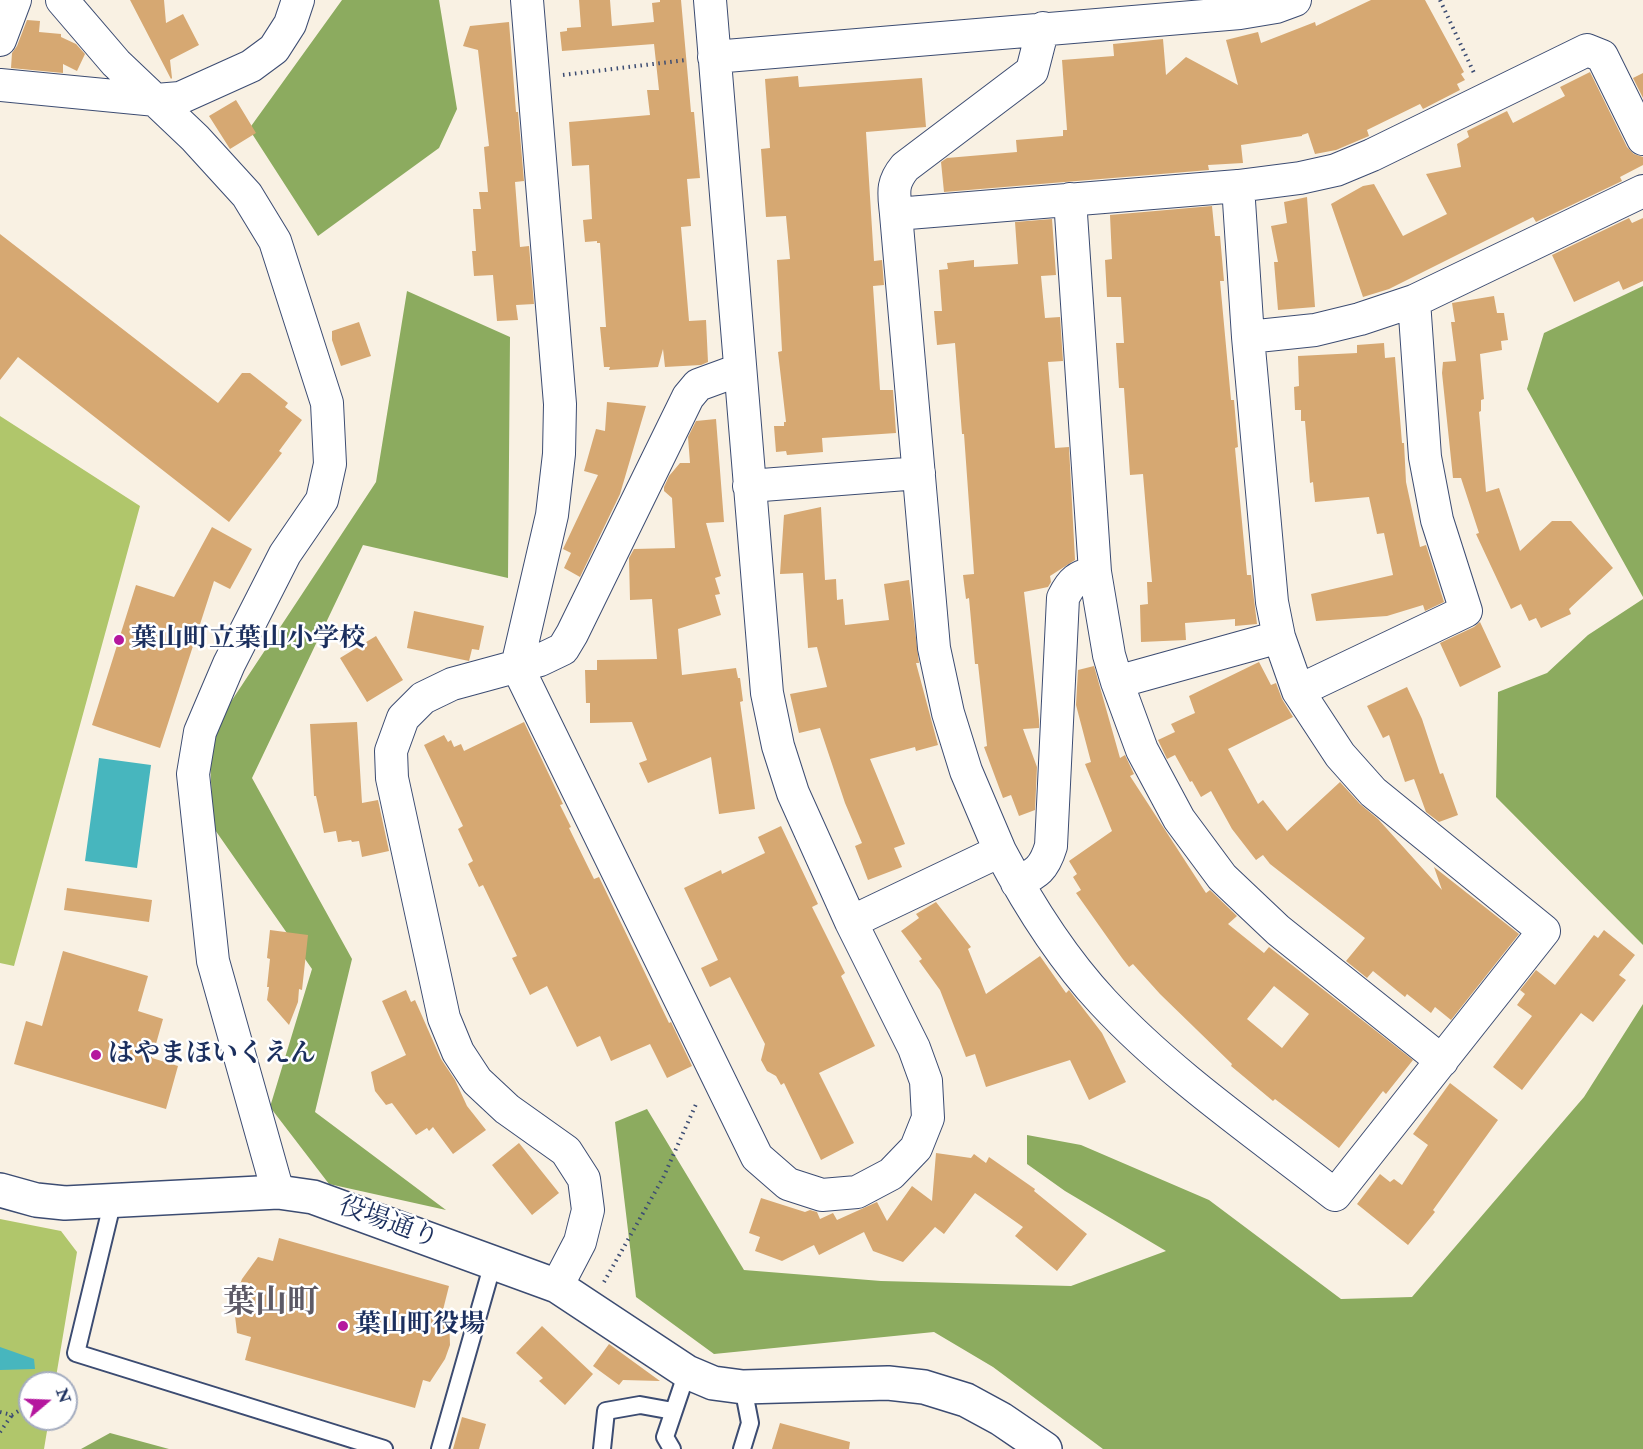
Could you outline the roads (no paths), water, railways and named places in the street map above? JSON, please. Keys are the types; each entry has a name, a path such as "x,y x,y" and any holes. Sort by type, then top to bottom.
{"street":[{"path":"0,40 15,0"},
{"path":"62,0 116,63 195,138 247,195 275,241 327,403 330,464 322,500 285,555 229,664 200,732 193,774 213,961 278,1192"},
{"path":"0,85 156,100 180,98 252,66 274,49 290,24 298,0"},
{"path":"527,0 560,405 559,454 552,515 517,666 757,1157 788,1184 822,1195 857,1192 891,1174 916,1148 928,1118 926,1081 914,1048 852,922 794,793 778,746 767,693 739,370 711,0"},
{"path":"714,57 1240,13 1276,7 1295,0"},
{"path":"1043,28 1032,71 905,166 897,176 893,188 934,648 948,713 966,771 1000,851 1017,884 1056,944 1110,1009 1169,1066 1335,1195 1544,931 1373,792 1340,755 1298,691 1279,637 1268,570 1238,186"},
{"path":"896,214 1238,186 1300,178 1336,170 1372,156 1587,50 1602,56 1643,139"},
{"path":"1248,337 1314,330 1360,319 1414,301 1643,191"},
{"path":"1070,200 1095,572 1109,655 1116,682 1142,750 1179,819 1222,877 1278,930 1442,1061"},
{"path":"1298,691 1466,611 1437,520 1425,457 1414,301"},
{"path":"557,1286 580,1242 588,1210 584,1179 566,1151 507,1109 477,1081 458,1052 444,1018 392,778 391,751 403,718 423,698 452,684 540,660 563,649 688,397 698,385 739,370"},
{"path":"749,486 919,472"},
{"path":"1017,884 1035,874 1046,864 1051,846 1064,598 1071,582 1095,572"},
{"path":"1116,682 1279,637"},
{"path":"852,922 1000,851"},
{"name":"役場通り","path":"0,1190 36,1200 65,1203 278,1192 313,1197 557,1286 687,1372 713,1383 743,1387 888,1383 924,1388 966,1400 1001,1419 1045,1449"}],"lane":[{"path":"113,1200 76,1353 384,1449"},
{"path":"440,1449 493,1263"},
{"path":"672,1449 665,1437 687,1372"},
{"path":"742,1449 750,1423 743,1387"},
{"path":"602,1449 606,1412 640,1405 673,1411"}],"water":[{"path":"99,758 151,765 137,868 85,861"},
{"path":"0,1347 34,1359 35,1369 0,1370"}],"place":[{"name":"葉山町立葉山小学校","path":"119,640"},
{"name":"はやまほいくえん","path":"96,1055"},
{"name":"葉山町役場","path":"343,1326"}],"district":[{"name":"葉山町","path":"271,1305"}]}
